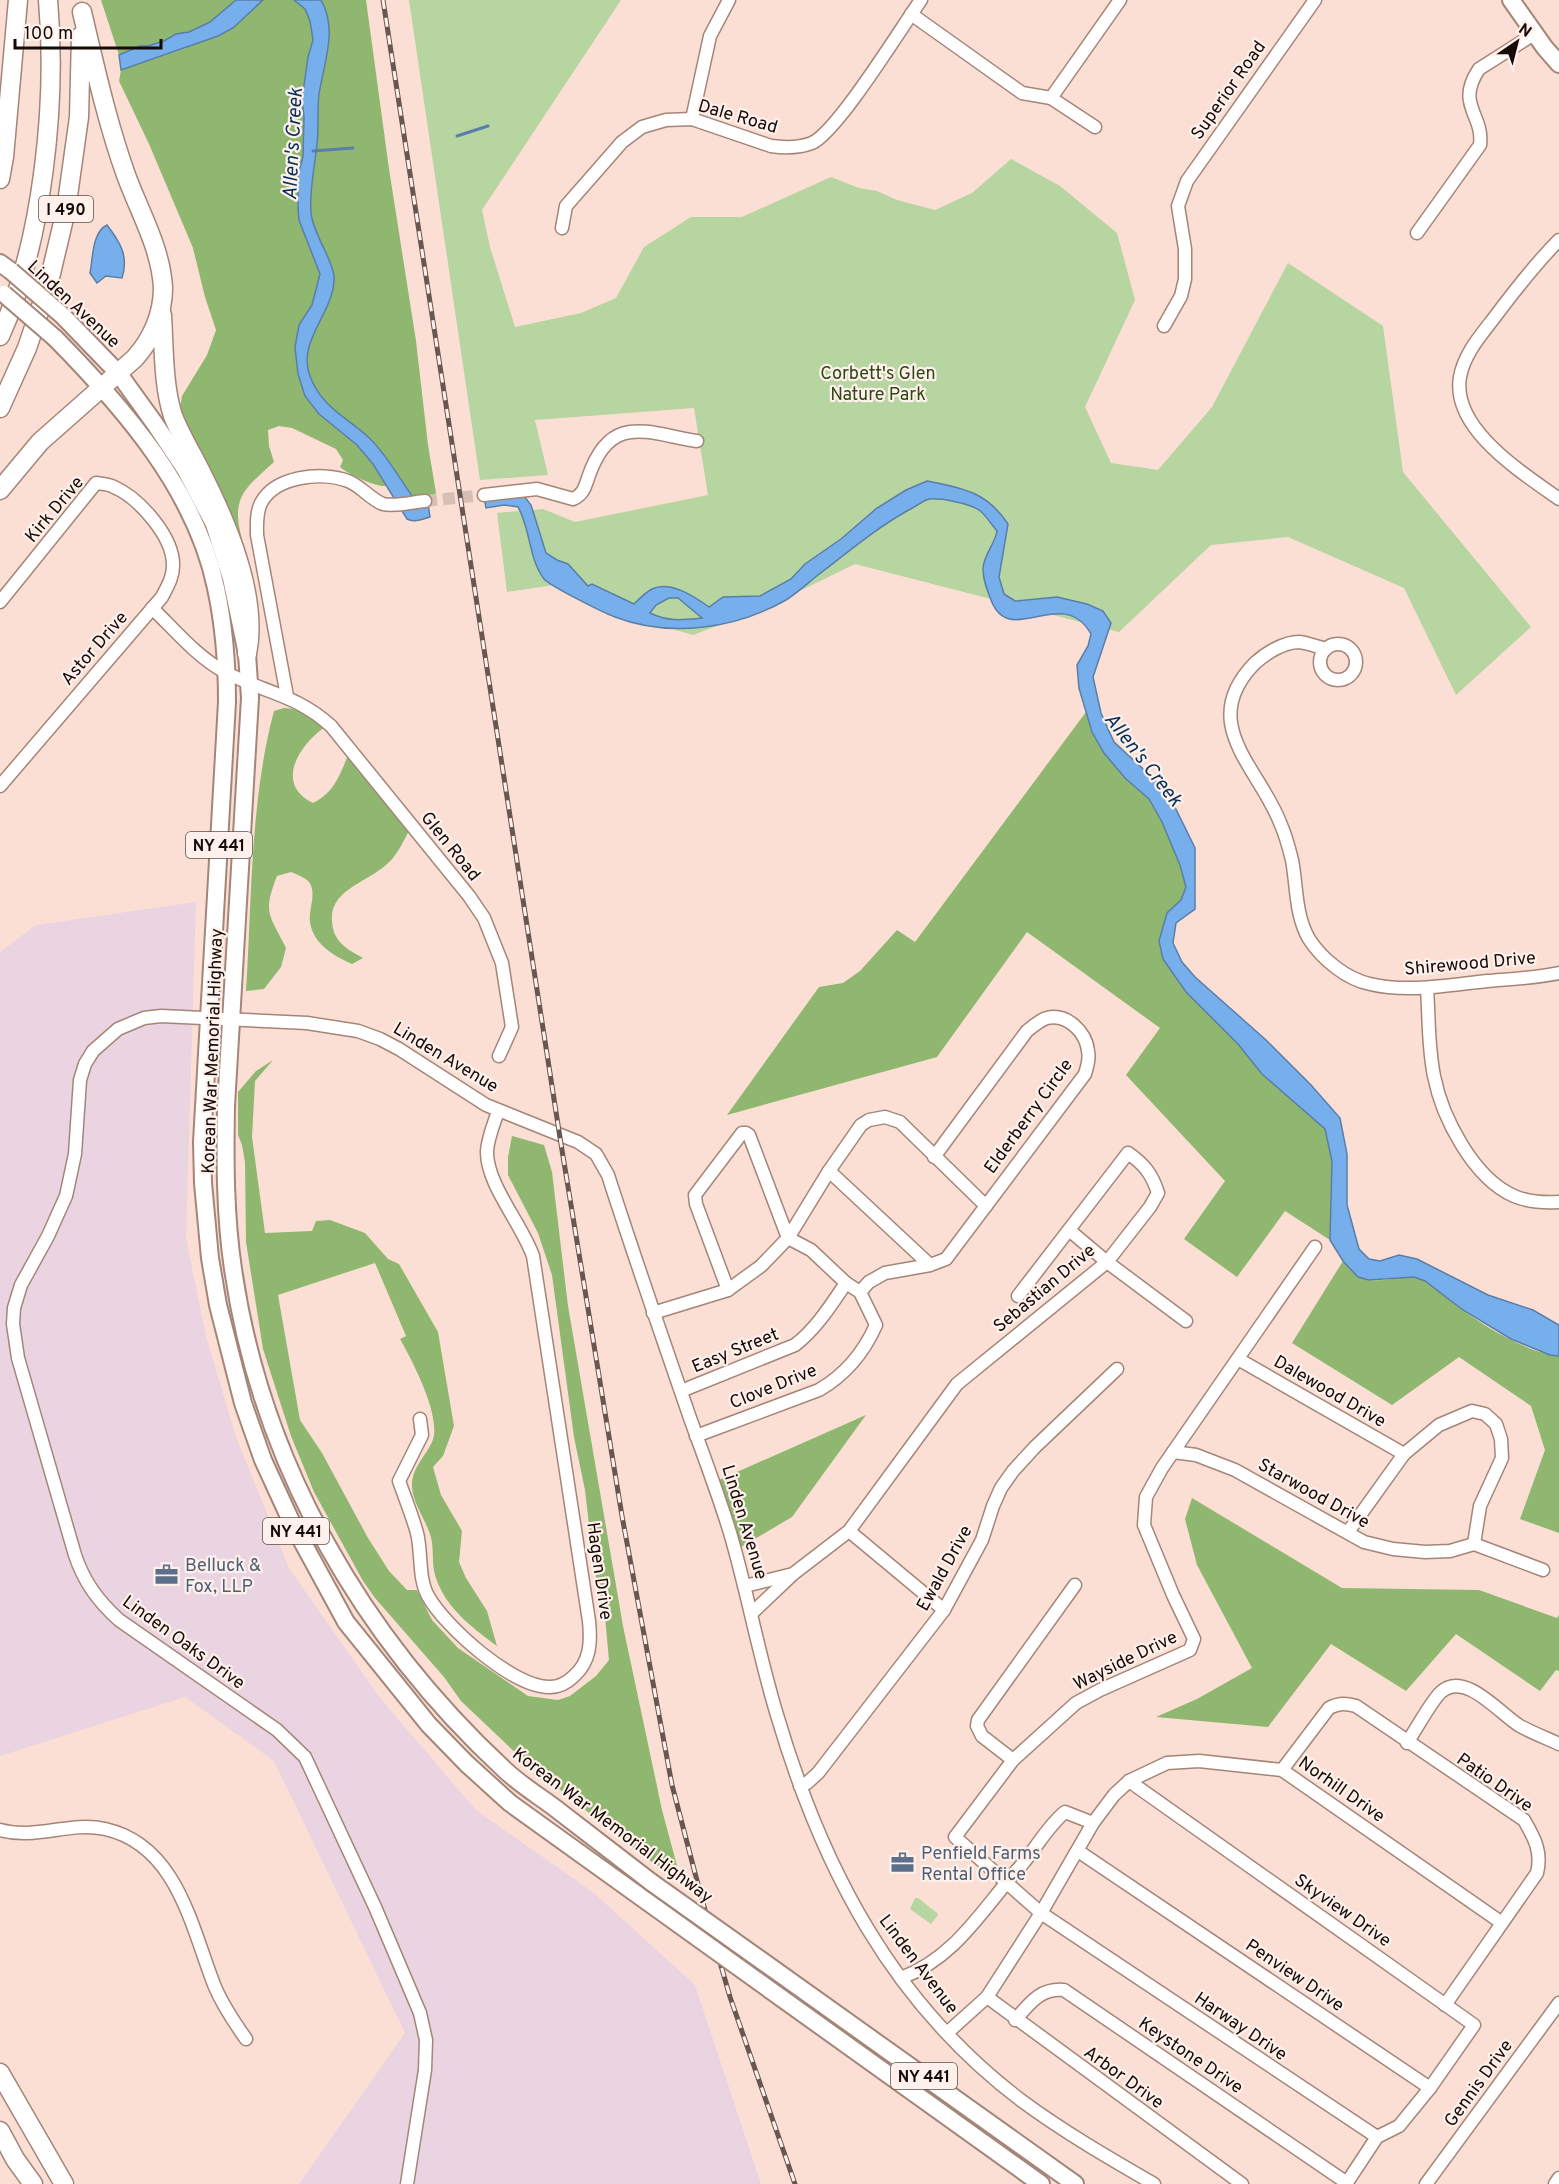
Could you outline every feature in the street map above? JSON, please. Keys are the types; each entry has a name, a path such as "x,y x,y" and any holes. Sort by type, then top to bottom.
{"highway":[{"path":"0,179 18,0"},
{"name":"I 490","path":"0,336 18,288 29,247 44,170 50,85 48,0"},
{"path":"0,490 40,442 119,374 145,347 161,307 162,272 109,122 81,6"},
{"name":"I 490","path":"0,408 27,348 48,286 66,210 79,117 81,6"},
{"path":"161,307 167,386 173,416 215,500 237,557 249,609 251,636 248,654"},
{"path":"0,2073 63,2182"},
{"path":"0,2131 15,2159 33,2184"}],"main road":[{"path":"1511,0 1534,34 1559,64"},
{"name":"Linden Avenue","path":"5,267 63,316 119,374"},
{"name":"NY 441","path":"2,292 55,338 103,387"},
{"name":"Korean War Memorial Highway","path":"119,374 185,469 214,524 231,578 248,654 251,684 226,1106 225,1166 228,1235 233,1271 258,1382 281,1450 312,1518 350,1585 391,1646 436,1701 508,1773 651,1882 1075,2184"},
{"name":"Korean War Memorial Highway","path":"103,387 150,447 180,494 193,521 216,588 224,637 227,702 202,1142 202,1183 214,1282 230,1357 263,1460 291,1521 346,1622 429,1725 510,1803 1041,2184"}],"street":[{"path":"692,119 710,36 729,0"},
{"name":"Dale Road","path":"562,228 566,206 622,142 632,133 652,123 692,119 771,146 792,148 813,142 825,134 850,103 921,0"},
{"path":"1051,98 1120,0"},
{"name":"Superior Road","path":"1164,326 1181,296 1185,279 1185,249 1178,206 1184,187 1197,165 1315,0"},
{"path":"911,14 1022,93 1051,98 1095,127"},
{"path":"1417,233 1480,145 1481,134 1469,99 1469,89 1473,78 1479,69 1534,34"},
{"path":"1559,240 1529,271 1470,352 1462,371 1459,390 1467,414 1481,435 1517,470 1559,499"},
{"path":"484,495 537,489 573,499 584,490 592,464 600,450 618,436 632,431 648,430 697,441"},
{"path":"287,696 257,535 260,505 266,496 278,485 302,477 333,478 354,484 380,502 388,504 422,502"},
{"name":"Kirk Drive","path":"0,602 96,483 112,486 128,495 142,507 165,538 171,551 173,566 170,581 152,608"},
{"name":"Astor Drive","path":"0,786 152,608 206,660 226,672"},
{"name":"Shirewood Drive","path":"1326,649 1300,642 1283,646 1266,654 1246,673 1233,699 1231,722 1239,752 1281,822 1292,861 1299,912 1310,939 1333,965 1350,977 1369,984 1427,988 1559,973"},
{"name":"Glen Road","path":"226,672 251,684 287,696 307,707 331,726 469,896 484,918 502,963 512,1027 499,1056"},
{"path":"1427,988 1433,1075 1440,1101 1453,1130 1481,1170 1512,1195 1529,1201 1559,1202"},
{"name":"Linden Oaks Drive","path":"209,1017 161,1016 129,1023 106,1038 93,1051 85,1064 80,1080 75,1154 66,1197 62,1209 18,1290 13,1324 15,1341 75,1555 82,1575 91,1590 119,1620 291,1741 305,1757 380,1918 420,2013 426,2040 425,2070 407,2184"},
{"name":"Linden Avenue","path":"209,1017 334,1026 380,1038 399,1048 465,1094 498,1111 571,1139 591,1151 602,1163 730,1534 777,1716 800,1786 818,1836 842,1887 901,1978 947,2033 979,2065 1021,2100 1073,2136 1154,2184"},
{"name":"Elderberry Circle","path":"860,1292 869,1282 885,1274 930,1265 946,1259 1085,1074 1089,1063 1088,1050 1085,1038 1077,1027 1058,1017 1047,1018 1027,1031 934,1157"},
{"name":"Hagen Drive","path":"420,1419 422,1435 399,1481 417,1533 427,1594 452,1627 497,1664 537,1686 560,1685 579,1672 586,1660 590,1649 590,1621 533,1256 489,1167 489,1140 498,1111"},
{"path":"653,1312 728,1290 761,1266 788,1238 829,1170 861,1125 876,1118 885,1117 900,1122 986,1206"},
{"path":"728,1290 696,1204 696,1196 742,1133 749,1135 788,1238 811,1250 846,1283 860,1292"},
{"name":"Sebastian Drive","path":"752,1613 793,1574 849,1531 957,1384 1107,1262 1150,1207 1158,1193 1149,1170 1142,1162 1128,1153 1018,1296"},
{"path":"829,1170 930,1265"},
{"path":"1069,1230 1107,1262 1186,1321"},
{"name":"Wayside Drive","path":"1005,1884 955,1837 1013,1760 1076,1703 1190,1650 1194,1639 1144,1525 1146,1497 1162,1468 1315,1247"},
{"name":"Easy Street","path":"681,1391 795,1345 816,1324 846,1283"},
{"name":"Clove Drive","path":"696,1436 819,1390 829,1384 858,1357 869,1342 876,1325 860,1292"},
{"name":"Dalewood Drive","path":"1238,1359 1404,1454"},
{"name":"Ewald Drive","path":"800,1786 818,1773 944,1610 982,1540 1001,1488 1013,1471 1117,1369"},
{"path":"1348,1532 1404,1454 1439,1425 1472,1411 1485,1414 1496,1424 1501,1439 1502,1458 1480,1506 1474,1544 1543,1570"},
{"name":"Starwood Drive","path":"1173,1452 1196,1455 1235,1470 1364,1542 1394,1549 1425,1552 1450,1551 1474,1544"},
{"path":"849,1531 944,1610"},
{"name":"Sebastian Drive","path":"745,1586 793,1574"},
{"path":"1013,1760 982,1736 976,1726 978,1720 1075,1585"},
{"path":"1407,1743 1441,1691 1462,1686 1472,1689 1519,1726 1559,1744"},
{"name":"Patio Drive","path":"1282,1770 1329,1708 1346,1703 1356,1706 1407,1743 1524,1820 1539,1848 1540,1860 1537,1873 1444,2005"},
{"name":"Norhill Drive","path":"947,2033 987,1997 1041,1913 1093,1823 1114,1795 1129,1781 1167,1763 1199,1761 1282,1770 1502,1923"},
{"name":"Skyview Drive","path":"1129,1781 1474,2025 1430,2088"},
{"path":"901,1978 915,1973 945,1954 963,1936 1024,1862 1054,1821 1065,1812 1093,1823"},
{"path":"0,1830 33,1834 95,1827 126,1836 145,1850 166,1871 181,1895 218,1992 246,2039"},
{"name":"Penview Drive","path":"1078,1851 1430,2088"},
{"name":"Harway Drive","path":"1005,1884 1041,1913 1377,2137"},
{"name":"Keystone Drive","path":"1015,2020 1035,1997 1054,1989 1064,1990 1346,2184"},
{"name":"Arbor Drive","path":"987,1997 1015,2020 1242,2184"},
{"name":"Gennis Drive","path":"1426,2184 1559,2003"},
{"path":"1346,2184 1377,2137 1399,2126 1430,2088"},
{"path":"1555,2184 1559,2178"}],"shaded area":[{"path":"196,902 186,1238 206,1336 236,1437 289,1568 380,1698 476,1810 594,1893 695,1985 761,2184 299,2184 405,2033 274,1761 185,1697 0,1756 0,952 36,925"}],"green space":[{"path":"101,0 236,0 210,22 189,32 176,34 164,41 140,46 119,55"},
{"path":"263,0 294,0 305,8 313,40 308,57 302,100 303,157 298,175 299,220 320,274 312,305 299,325 295,347 298,374 305,396 319,413 357,445 373,464 386,486 369,482 344,470 340,467 343,460 336,449 292,428 279,426 268,430 269,446 274,462 248,486 239,503 239,524 247,557 247,567 227,504 179,415 182,396 207,355 216,330 193,248 149,144 119,81 121,70 186,48"},
{"path":"321,0 366,0 436,493 428,504 418,505 374,443 320,395 310,376 307,363 312,338 333,289 334,276 312,220 311,204 318,138 319,94 329,34 329,23"},
{"name":"Corbett's Glen Nature Park","path":"409,0 621,0 482,210 490,247 515,327 581,313 616,298 644,247 691,217 742,217 831,177 859,188 877,191 897,200 935,210 972,193 1011,159 1060,186 1117,233 1135,300 1085,407 1111,463 1158,470 1212,407 1288,263 1383,326 1403,472 1531,627 1456,695 1404,588 1288,537 1211,545 1119,632 855,564 769,606 693,635 624,615 555,585 507,592 497,513 543,509 575,522 708,495 694,408 535,420 548,475 480,480"},
{"path":"284,708 306,713 325,727 299,754 295,765 293,775 295,786 301,795 313,803 327,794 336,782 349,753 410,829 391,861 343,894 333,910 333,928 338,940 346,948 363,958 352,964 325,948 315,937 310,922 312,890 308,881 291,872 277,876 269,907 272,921 286,948 281,967 264,989 246,991 253,850 260,780 274,711"},
{"path":"1086,712 1092,732 1125,778 1149,799 1162,822 1180,865 1186,887 1181,900 1167,913 1159,941 1262,1074 1325,1129 1332,1161 1330,1240 1285,1211 1237,1277 1184,1239 1225,1181 1126,1075 1160,1028 1027,932 937,1057 727,1115 819,987 843,983 860,971 897,930 915,942"},
{"path":"273,1060 255,1081 252,1137 265,1233 312,1231 316,1221 330,1220 365,1233 388,1259 399,1264 438,1332 454,1426 443,1456 433,1467 441,1495 462,1531 459,1562 466,1578 487,1611 497,1646 458,1614 443,1594 434,1571 431,1538 412,1487 416,1469 432,1442 433,1419 425,1390 400,1339 406,1336 375,1263 278,1295 300,1420 322,1453 368,1538 389,1571 407,1590 417,1590 432,1620 458,1648 528,1696 558,1700 570,1696 596,1676 609,1660 605,1617 594,1568 585,1490 574,1437 552,1275 538,1233 508,1175 508,1157 512,1136 544,1145 552,1172 568,1306 623,1626 662,1810 679,1873 674,1877 639,1853 522,1759 461,1701 444,1677 363,1581 314,1492 291,1436 263,1349 246,1242 245,1162 238,1135 238,1092 256,1071"},
{"path":"1343,1261 1357,1276 1366,1280 1415,1278 1423,1280 1494,1331 1534,1350 1559,1356 1559,1533 1520,1519 1545,1450 1531,1406 1459,1357 1392,1405 1292,1343"},
{"path":"866,1415 792,1517 741,1547 719,1480"},
{"path":"1192,1498 1342,1588 1479,1590 1557,1618 1559,1615 1559,1671 1556,1670 1540,1691 1456,1634 1406,1691 1331,1644 1268,1727 1156,1717 1197,1699 1252,1668 1197,1565 1185,1519"},
{"path":"915,1898 937,1913 938,1915 931,1924 910,1909"}],"water":[{"path":"236,0 263,0 233,28 218,36 121,70 119,55 140,46 164,41 176,34 189,32 210,22"},
{"path":"294,0 321,0 329,23 328,46 319,94 318,138 311,204 312,220 334,276 329,301 308,351 307,363 310,376 327,403 366,435 381,451 418,504 428,504 430,517 421,520 407,519 373,464 357,445 319,414 305,396 298,374 295,347 299,325 312,305 320,274 299,220 298,175 303,157 304,117 302,100 308,57 313,40 310,21 305,9"},
{"path":"107,225 122,250 124,270 122,278 106,276 97,283 90,273 93,253 98,233"},
{"path":"927,481 963,489 983,498 1000,513 1008,524 999,577 1004,594 1015,601 1057,597 1087,604 1103,611 1111,623 1093,677 1101,713 1114,742 1167,791 1195,848 1195,909 1176,923 1173,943 1182,962 1195,977 1266,1040 1340,1118 1347,1154 1347,1205 1359,1249 1369,1259 1380,1261 1399,1255 1417,1259 1488,1295 1533,1310 1559,1325 1559,1356 1550,1355 1511,1339 1463,1310 1425,1281 1414,1277 1369,1280 1358,1277 1343,1261 1330,1240 1332,1161 1325,1129 1262,1074 1238,1044 1186,992 1163,959 1159,941 1167,913 1181,900 1186,887 1180,865 1162,822 1149,799 1125,778 1104,753 1092,732 1079,688 1077,665 1088,646 1091,634 1079,620 1066,614 1011,619 1000,614 991,600 984,581 983,569 997,531 979,510 953,501 926,500 872,533 786,600 746,618 724,624 680,628 658,627 615,617 548,582 535,562 518,507 504,505 486,508 484,497 524,496 531,505 546,553 568,564 588,586 592,584 634,604 652,589 674,588 709,607 723,597 760,596 791,579 805,564 841,539 877,508 906,490","holes":["669,598 678,598 702,618 669,619 650,613 656,605"]}],"waterway":[{"path":"457,136 488,126"},
{"name":"Allen's Creek","path":"313,151 353,148"}],"tunnel":[{"path":"425,501 484,495"}],"railway":[{"path":"383,0 561,1144 622,1516 672,1785 730,1997 795,2184"}],"place":[{"name":"Belluck & Fox, LLP","path":"167,1575"},
{"name":"Penfield Farms Rental Office","path":"903,1863"}]}
